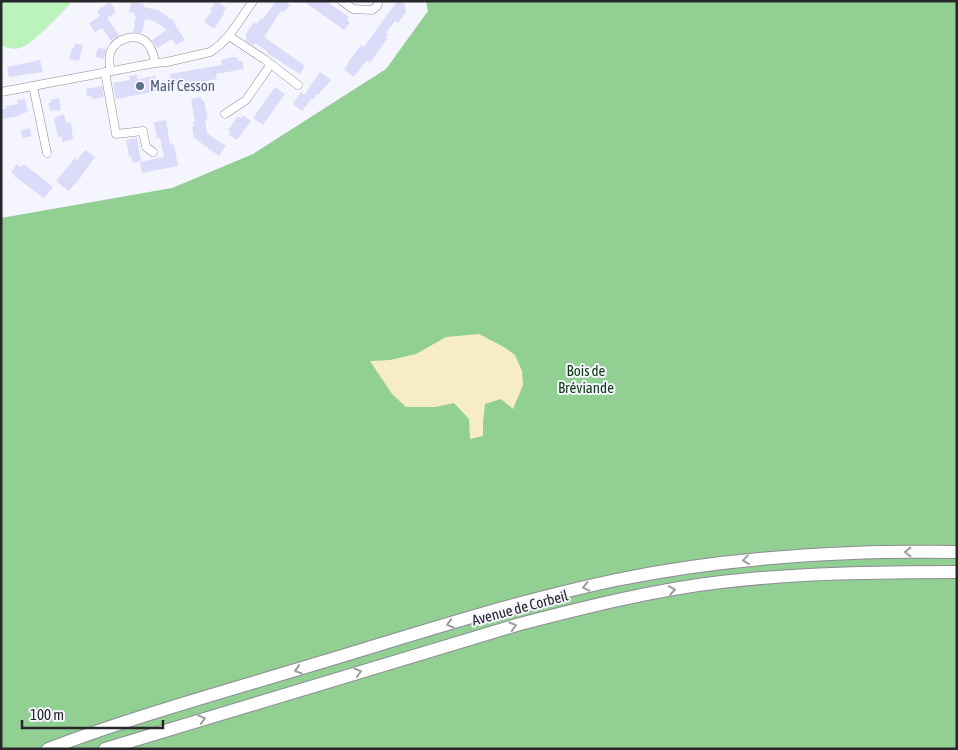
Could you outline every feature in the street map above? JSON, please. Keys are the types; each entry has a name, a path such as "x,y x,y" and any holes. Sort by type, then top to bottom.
{"main road":[{"path":"48,749 140,717 427,630 537,599 615,580 669,570 757,559 852,553 957,552"},
{"name":"Avenue de Corbeil","path":"105,749 520,624 630,597 771,577 865,572 957,572"}],"street":[{"path":"1,92 167,62 210,52 229,36 253,1"},
{"path":"342,1 353,10 372,10 379,1"},
{"path":"229,36 298,85"},
{"path":"153,152 146,147 143,131 116,134 108,72 111,50 120,41 128,38 136,37 145,41 152,49 155,63"},
{"path":"225,114 246,100 271,64"},
{"path":"33,86 47,153"}],"green space":[{"path":"1,1 73,1 32,41 25,46 15,49 1,45"},
{"name":"Bois de Bréviande","path":"426,1 957,1 957,749 1,749 1,218 172,188 253,154 386,69 428,11"}],"sand":[{"path":"479,334 515,355 522,371 523,385 513,409 501,399 485,404 483,436 470,439 469,419 454,403 435,407 406,407 392,394 370,361 390,360 416,354 446,337"}],"building":[{"path":"217,1 226,8 214,29 204,22"},
{"path":"276,1 285,1 290,5 284,12 281,11 264,37 305,66 300,74 255,43 253,45 245,40 247,37 245,35 254,22 257,24 261,18 263,19"},
{"path":"303,1 326,1 349,17 347,20 350,22 344,30"},
{"path":"397,1 404,1 406,12 398,23 395,21 386,33 388,35 385,38 387,39 370,63 367,60 354,77 344,70 347,64 361,45 364,47"},
{"path":"110,2 116,12 107,18 119,35 111,41 102,28 95,32 89,23 100,16 97,11"},
{"path":"131,2 144,4 143,7 158,10 175,22 185,40 176,45 172,39 157,48 152,40 167,30 154,21 145,19 142,33 133,32 136,16 134,13 129,12"},
{"path":"75,43 83,45 79,61 69,59"},
{"path":"98,48 106,49 104,59 95,57"},
{"path":"237,57 238,61 242,61 244,69 216,74 217,79 172,87 170,74 222,65 221,60"},
{"path":"40,60 43,72 9,77 7,67"},
{"path":"320,72 331,80 318,95 311,99 302,111 293,104 301,92 304,95"},
{"path":"137,75 138,79 155,76 158,91 116,99 113,83 130,80 129,76"},
{"path":"102,86 104,97 92,99 91,96 87,97 86,89"},
{"path":"275,87 285,94 263,125 253,118"},
{"path":"201,97 202,101 204,100 208,119 205,120 207,133 226,146 219,156 194,138 192,126 194,126 193,121 195,121 191,99"},
{"path":"59,98 61,110 50,111 48,103 51,103 50,100"},
{"path":"25,99 28,112 19,114 20,116 1,119 1,109 18,104 17,100"},
{"path":"64,114 66,123 71,122 73,139 62,142 62,136 58,137 54,118"},
{"path":"243,115 251,121 237,140 229,135 231,132 228,130 238,116 241,118"},
{"path":"166,120 170,145 174,144 178,166 142,173 140,162 164,157 160,138 157,138 154,122"},
{"path":"30,128 31,136 23,138 21,130"},
{"path":"137,138 141,161 132,163 126,140"},
{"path":"85,150 95,157 69,191 56,181 76,157 76,161"},
{"path":"17,164 21,167 24,164 53,187 44,198 14,176 11,172"}],"place":[{"name":"Maif Cesson","path":"140,86"}]}
